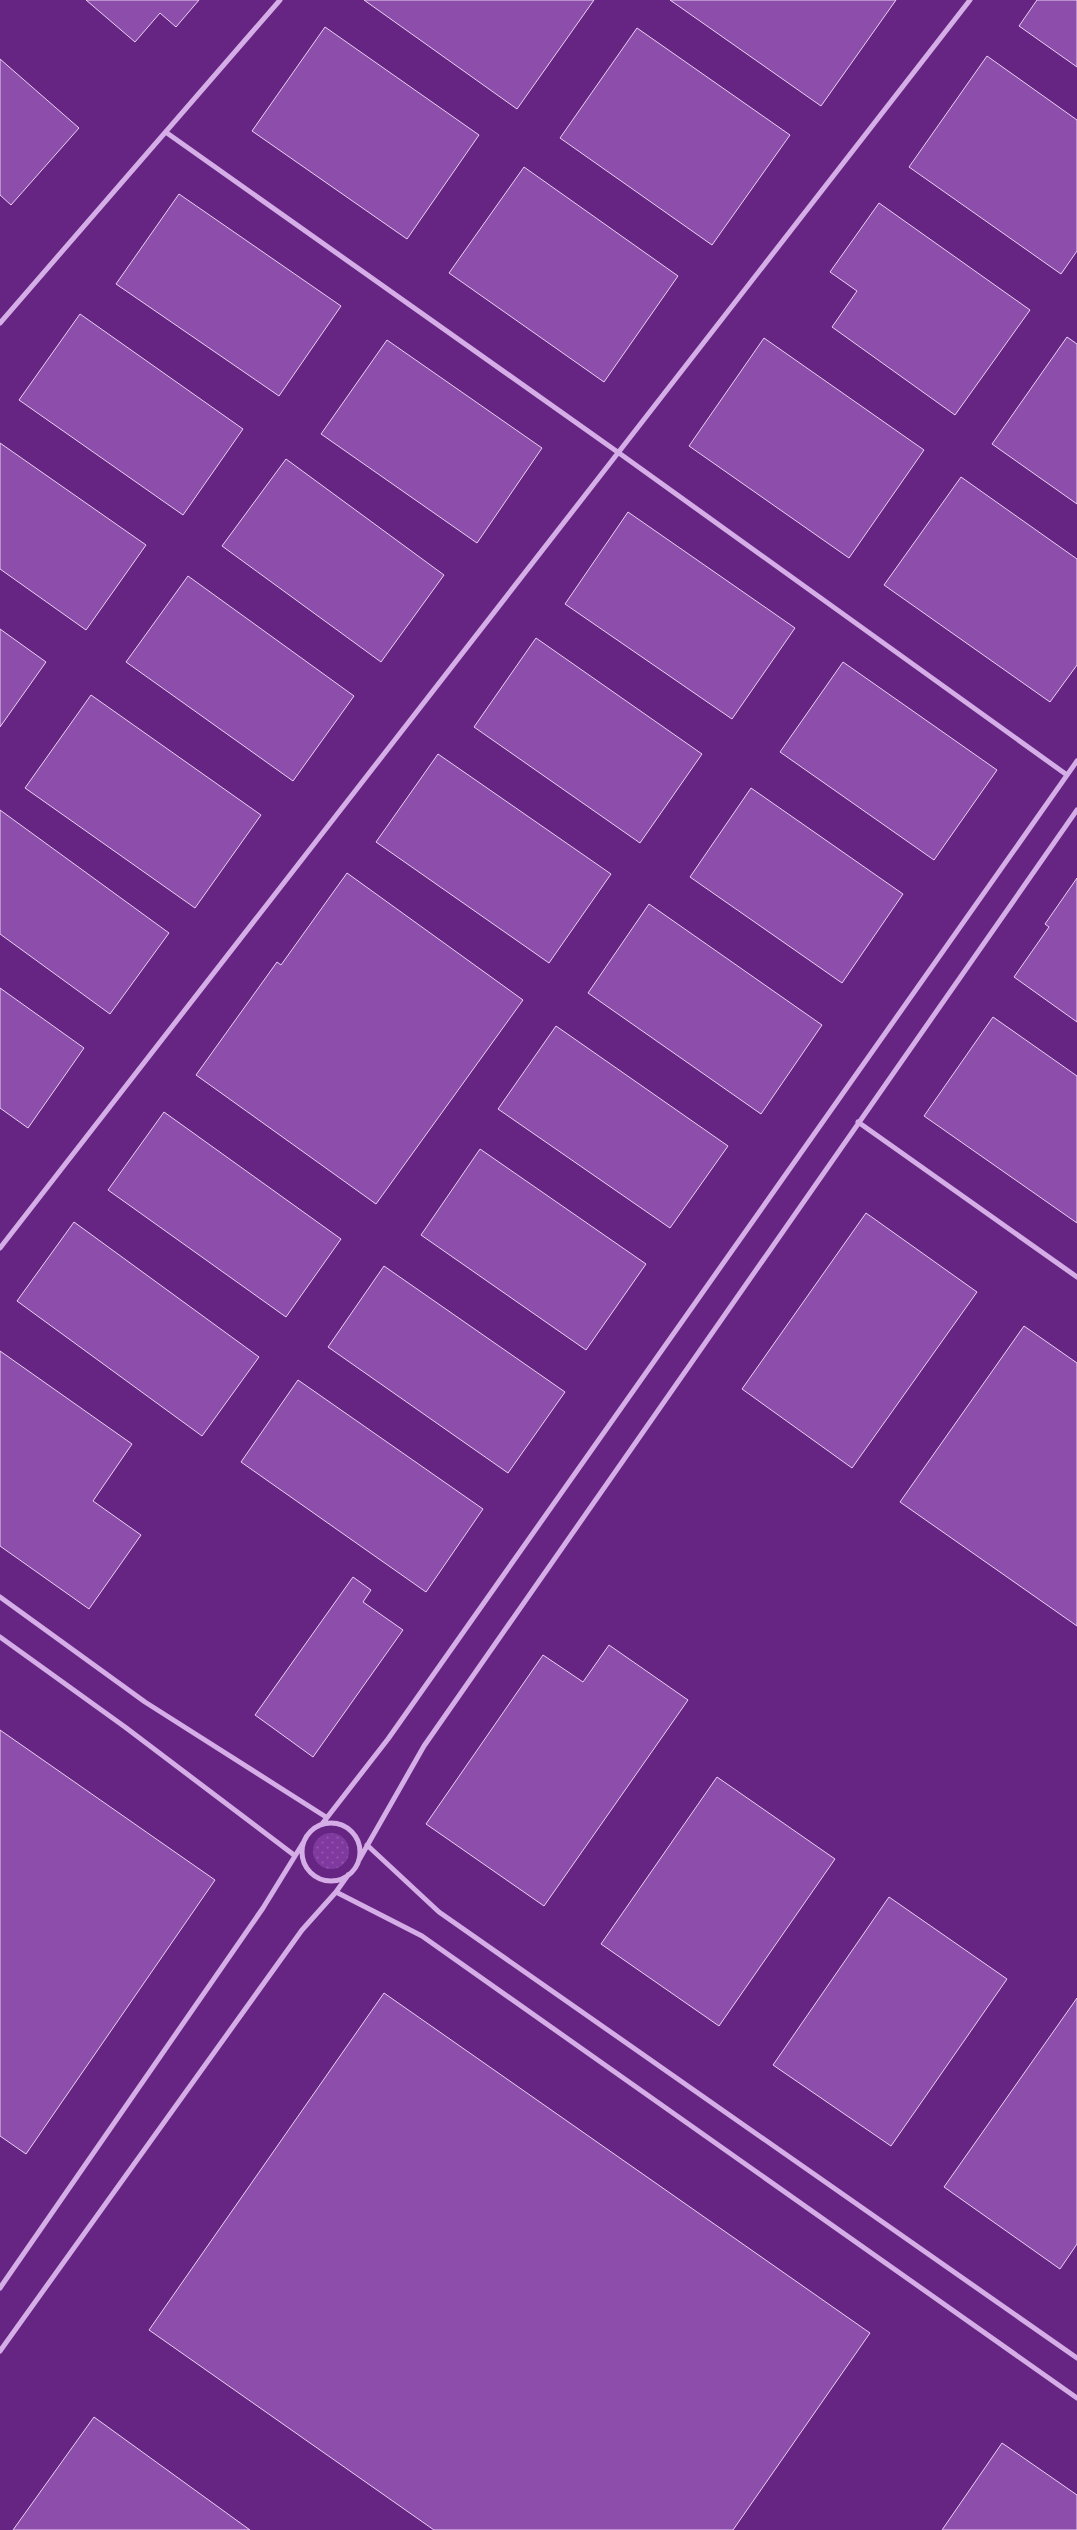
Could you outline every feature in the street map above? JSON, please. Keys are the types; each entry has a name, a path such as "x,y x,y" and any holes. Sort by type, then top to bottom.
{"street":[{"path":"0,323 167,133 280,0"},
{"path":"0,1248 970,0"},
{"path":"167,133 619,453 1067,775"},
{"path":"322,1824 388,1739 1077,761"},
{"path":"0,2351 302,1930 336,1892 359,1860 424,1746 1077,810"},
{"path":"858,1122 1077,1277"},
{"path":"0,1597 145,1702 326,1817"},
{"path":"0,1637 126,1727 294,1855"},
{"path":"0,2288 263,1908 294,1855 314,1828 331,1822 348,1828 358,1842 359,1860"},
{"path":"303,1843 304,1861 314,1875 331,1881 348,1875"},
{"path":"367,1845 438,1912 1077,2358"},
{"path":"336,1892 422,1936 1077,2398"}],"shaded area":[{"path":"331,1833 344,1838 349,1851 344,1864 331,1869 318,1864 313,1851 318,1838"}],"building":[{"path":"86,0 199,0 176,27 160,13 135,42"},
{"path":"364,0 594,0 517,109"},
{"path":"670,0 896,0 821,106"},
{"path":"1037,0 1077,0 1077,67 1019,26"},
{"path":"325,27 479,135 407,239 252,131"},
{"path":"637,28 790,135 712,245 560,138"},
{"path":"987,56 1077,120 1077,251 1061,274 909,167"},
{"path":"0,59 79,128 11,205 0,195"},
{"path":"524,167 678,276 604,382 449,273"},
{"path":"179,194 341,306 279,396 116,284"},
{"path":"879,203 1030,310 955,415 832,327 857,291 830,272"},
{"path":"80,314 243,429 183,515 19,400"},
{"path":"1067,337 1077,344 1077,504 992,444"},
{"path":"764,338 924,450 849,558 689,446"},
{"path":"387,340 542,448 477,543 321,434"},
{"path":"0,443 146,545 86,630 0,569"},
{"path":"286,459 444,575 381,662 222,546"},
{"path":"961,477 1077,559 1077,665 1050,702 884,585"},
{"path":"628,512 795,628 732,719 565,604"},
{"path":"188,576 354,696 293,781 126,662"},
{"path":"0,629 46,662 0,727"},
{"path":"536,638 702,754 640,843 474,727"},
{"path":"843,662 997,770 934,860 780,752"},
{"path":"91,695 261,815 195,908 25,788"},
{"path":"438,754 611,874 549,963 376,842"},
{"path":"751,788 903,894 842,983 690,877"},
{"path":"0,810 169,933 110,1014 0,934"},
{"path":"347,873 523,1000 376,1204 196,1075 277,962 281,965"},
{"path":"1077,878 1077,1022 1014,977 1049,927 1045,924"},
{"path":"649,904 822,1025 761,1114 588,993"},
{"path":"0,988 84,1048 28,1128 0,1108"},
{"path":"993,1017 1077,1076 1077,1223 924,1116"},
{"path":"556,1026 728,1146 670,1228 498,1109"},
{"path":"164,1112 341,1239 286,1317 108,1190"},
{"path":"480,1149 646,1264 586,1350 421,1235"},
{"path":"866,1213 977,1292 852,1468 742,1389"},
{"path":"74,1222 259,1357 202,1436 17,1301"},
{"path":"384,1266 565,1392 508,1473 328,1347"},
{"path":"1024,1326 1077,1363 1077,1626 900,1502"},
{"path":"0,1351 132,1444 93,1501 141,1535 89,1609 0,1546"},
{"path":"298,1380 483,1509 426,1592 241,1462"},
{"path":"353,1577 371,1590 363,1602 403,1630 313,1757 255,1715"},
{"path":"609,1645 688,1700 544,1906 426,1824 543,1655 583,1682"},
{"path":"0,1730 215,1880 26,2154 0,2136"},
{"path":"717,1777 835,1859 719,2026 601,1944"},
{"path":"889,1897 1007,1979 891,2146 773,2065"},
{"path":"384,1993 870,2333 733,2530 434,2530 149,2330"},
{"path":"1077,1998 1077,2244 1060,2269 944,2187"},
{"path":"94,2417 250,2530 13,2530"},
{"path":"1002,2443 1077,2495 1077,2530 942,2530"}]}
